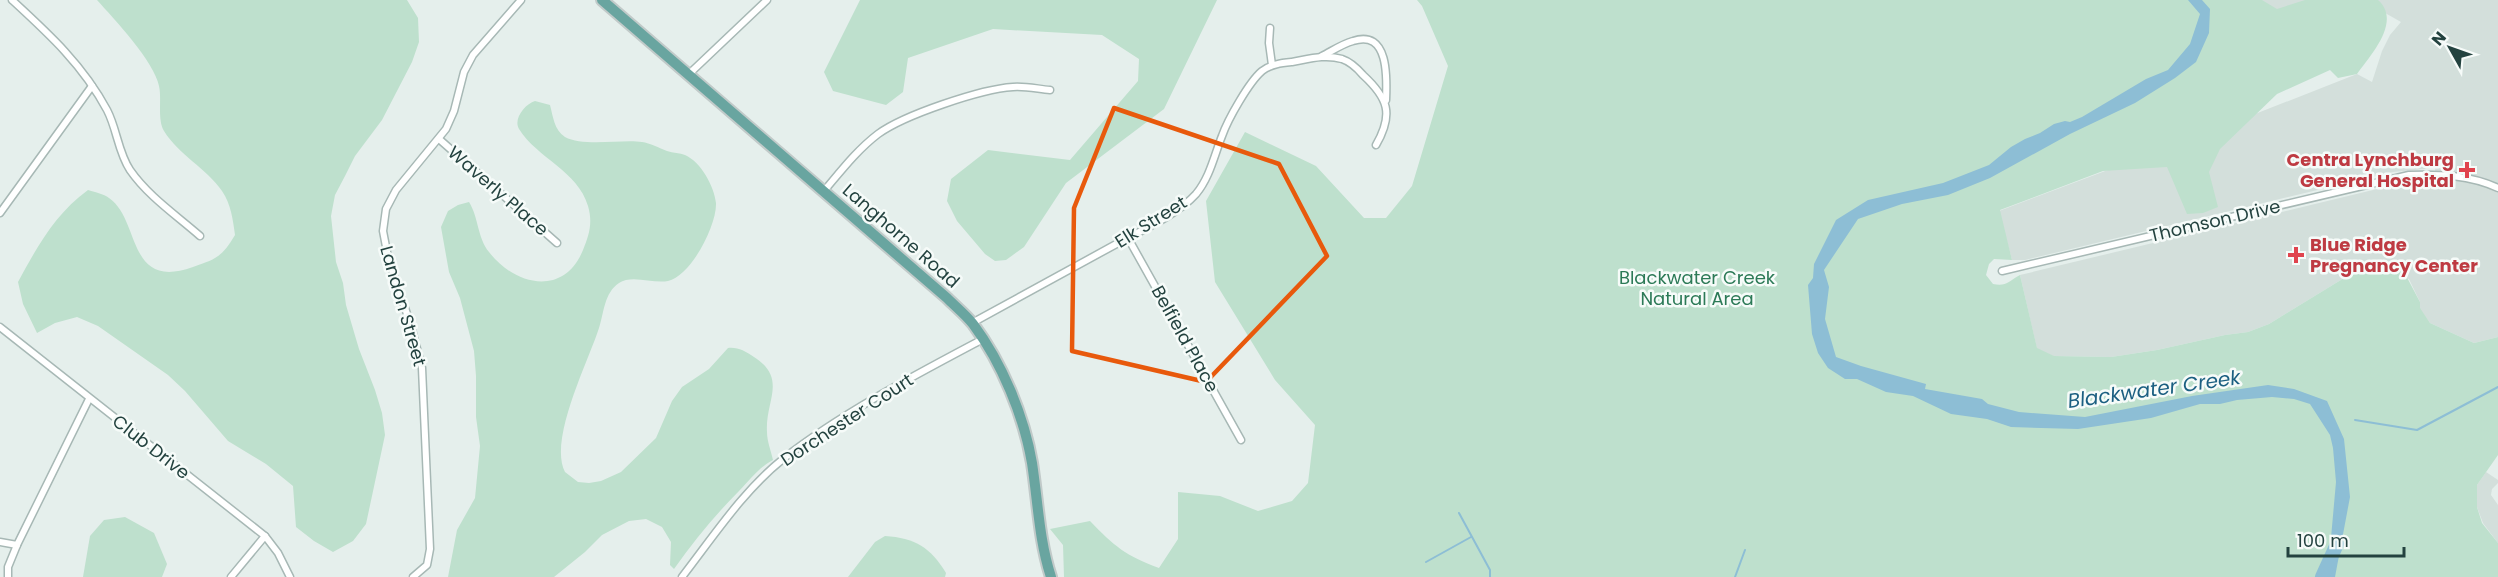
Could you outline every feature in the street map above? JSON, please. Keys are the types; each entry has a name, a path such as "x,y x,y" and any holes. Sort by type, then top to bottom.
{"main road":[{"name":"Langhorne Road","path":"602,0 947,298 972,324 983,339 1014,402 1024,430 1032,462 1041,537 1051,577"}],"street":[{"path":"12,0 63,46 92,86 108,113 131,171 148,191 200,236"},
{"name":"Landon Street","path":"413,577 427,564 430,549 424,390 417,346 388,257 383,231 390,199 439,139 454,111 467,64 521,0"},
{"path":"688,74 767,0"},
{"path":"1270,28 1269,43 1272,65 1322,56 1355,40 1366,40 1377,46 1384,57 1387,69 1386,121 1376,145"},
{"path":"1322,56 1342,59 1353,64 1386,99"},
{"name":"Elk Street","path":"972,324 1128,238 1172,212 1195,194 1209,173 1222,134 1242,99 1262,71 1272,65"},
{"path":"0,213 92,86"},
{"path":"824,191 854,155 880,133 921,113 981,93 1014,87 1050,90"},
{"name":"Waverly Place","path":"439,139 556,243"},
{"name":"Thomson Drive","path":"2002,271 2409,175 2434,174 2461,177 2498,188"},
{"name":"Belfield Place","path":"1128,238 1241,440"},
{"name":"Club Drive","path":"0,327 265,536 278,553 290,577"},
{"name":"Dorchester Court","path":"682,577 743,499 782,460 894,387 983,339"},
{"path":"8,577 8,567 17,545 89,399"},
{"path":"231,577 265,536"},
{"path":"0,542 17,545"}],"highlighted area":[{"path":"1114,108 1279,164 1327,256 1206,382 1072,351 1074,208"}],"shaded area":[{"path":"2246,0 2498,0 2498,337 2474,343 2430,323 2419,308 2420,302 2409,279 2369,266 2349,275 2269,324 2248,332 2111,357 2053,356 2037,349 2020,275 2406,182 2436,181 2435,168 2393,172 2025,260 2012,260 1999,211 2357,74 2372,82 2382,51 2390,35 2401,22 2371,5 2307,26"},
{"path":"2486,472 2498,480 2491,495 2498,505 2498,543 2483,523 2477,507 2477,485"}],"green space":[{"path":"97,0 407,0 418,18 419,42 412,62 382,120 355,156 335,195 331,216 336,262 343,283 346,305 382,413 385,435 366,524 353,541 333,552 296,527 293,486 266,464 228,441 185,391 168,375 98,326 77,317 55,323 37,333 23,304 18,282 32,256 56,220 88,190 102,194 119,208 145,262 156,269 171,272 207,262 222,253 235,235 230,207 222,191 170,140 164,131 161,121 159,86 150,65"},
{"path":"860,0 1217,0 1164,109 1066,183 1024,247 1006,260 995,261 985,254 957,221 947,201 951,179 988,150 1070,160 1138,81 1139,59 1102,35 993,29 908,58 903,92 886,105 833,91 824,72"},
{"name":"Blackwater Creek Natural Area","path":"1417,0 2262,0 2277,9 2305,0 2378,0 2385,8 2386,28 2376,48 2357,74 2338,78 2330,70 2277,94 2220,149 2209,172 2218,207 2203,213 2187,214 2167,167 2103,171 2000,210 2012,260 1994,259 1989,264 1986,275 1993,284 2001,285 2020,275 2037,348 2054,356 2111,357 2248,332 2269,324 2349,275 2369,266 2403,270 2420,302 2420,308 2430,323 2474,343 2498,337 2498,455 2477,485 2477,507 2482,523 2498,543 2498,577 1064,577 1063,545 1050,529 1090,521 1121,549 1159,568 1178,539 1178,492 1220,496 1258,511 1292,501 1308,483 1315,425 1275,380 1215,282 1206,201 1245,132 1316,166 1364,218 1386,218 1412,186 1448,66 1422,6"},
{"path":"535,101 550,105 558,131 573,140 642,142 691,158 706,175 713,189 716,203 712,224 701,248 694,260 677,277 662,282 624,280 610,292 566,421 561,458 565,472 578,482 589,483 601,481 621,472 656,438 672,401 682,387 709,369 728,348 738,349 754,357 764,365 773,382 767,432 773,460 759,470 722,509 674,569 670,565 671,542 662,527 646,519 629,521 602,535 554,577 448,577 457,530 475,498 480,446 476,417 474,351 460,298 449,272 441,227 448,211 469,202 482,240 489,252 512,273 525,279 539,281 552,280 564,275 575,265 590,229 588,206 576,183 536,148 519,129 518,121 521,112"},
{"path":"125,517 154,533 167,564 162,577 83,577 90,536 104,520"},
{"path":"885,536 905,539 928,550 946,573 945,577 848,577 875,542"}],"water":[{"path":"2188,0 2202,0 2210,9 2209,33 2196,62 2175,78 2135,103 2070,134 1990,178 1948,195 1902,204 1858,219 1824,270 1829,287 1825,319 1836,357 1926,384 1925,389 1982,399 1988,404 2019,412 2085,417 2192,396 2268,385 2294,389 2327,401 2344,439 2350,497 2335,577 2327,577 2331,570 2330,549 2336,482 2333,448 2330,435 2310,404 2294,399 2272,397 2220,404 2200,404 2151,418 2078,429 2011,427 1987,419 1951,414 1913,396 1886,392 1857,379 1845,379 1828,368 1818,353 1812,334 1808,285 1813,278 1814,264 1836,220 1868,200 1943,183 1989,165 2025,139 2054,124 2070,122 2082,117 2146,79 2168,70 2190,44 2200,14"}],"waterway":[{"path":"2355,420 2417,430 2498,387"},
{"path":"1459,513 1490,570 1490,577"},
{"path":"1426,562 1471,537"},
{"name":"Blackwater Creek","path":"2322,577 2337,544"},
{"path":"1735,577 1745,550"}],"place":[{"name":"Centra Lynchburg General Hospital","path":"2467,170"},
{"name":"Blue Ridge Pregnancy Center","path":"2296,255"}]}
